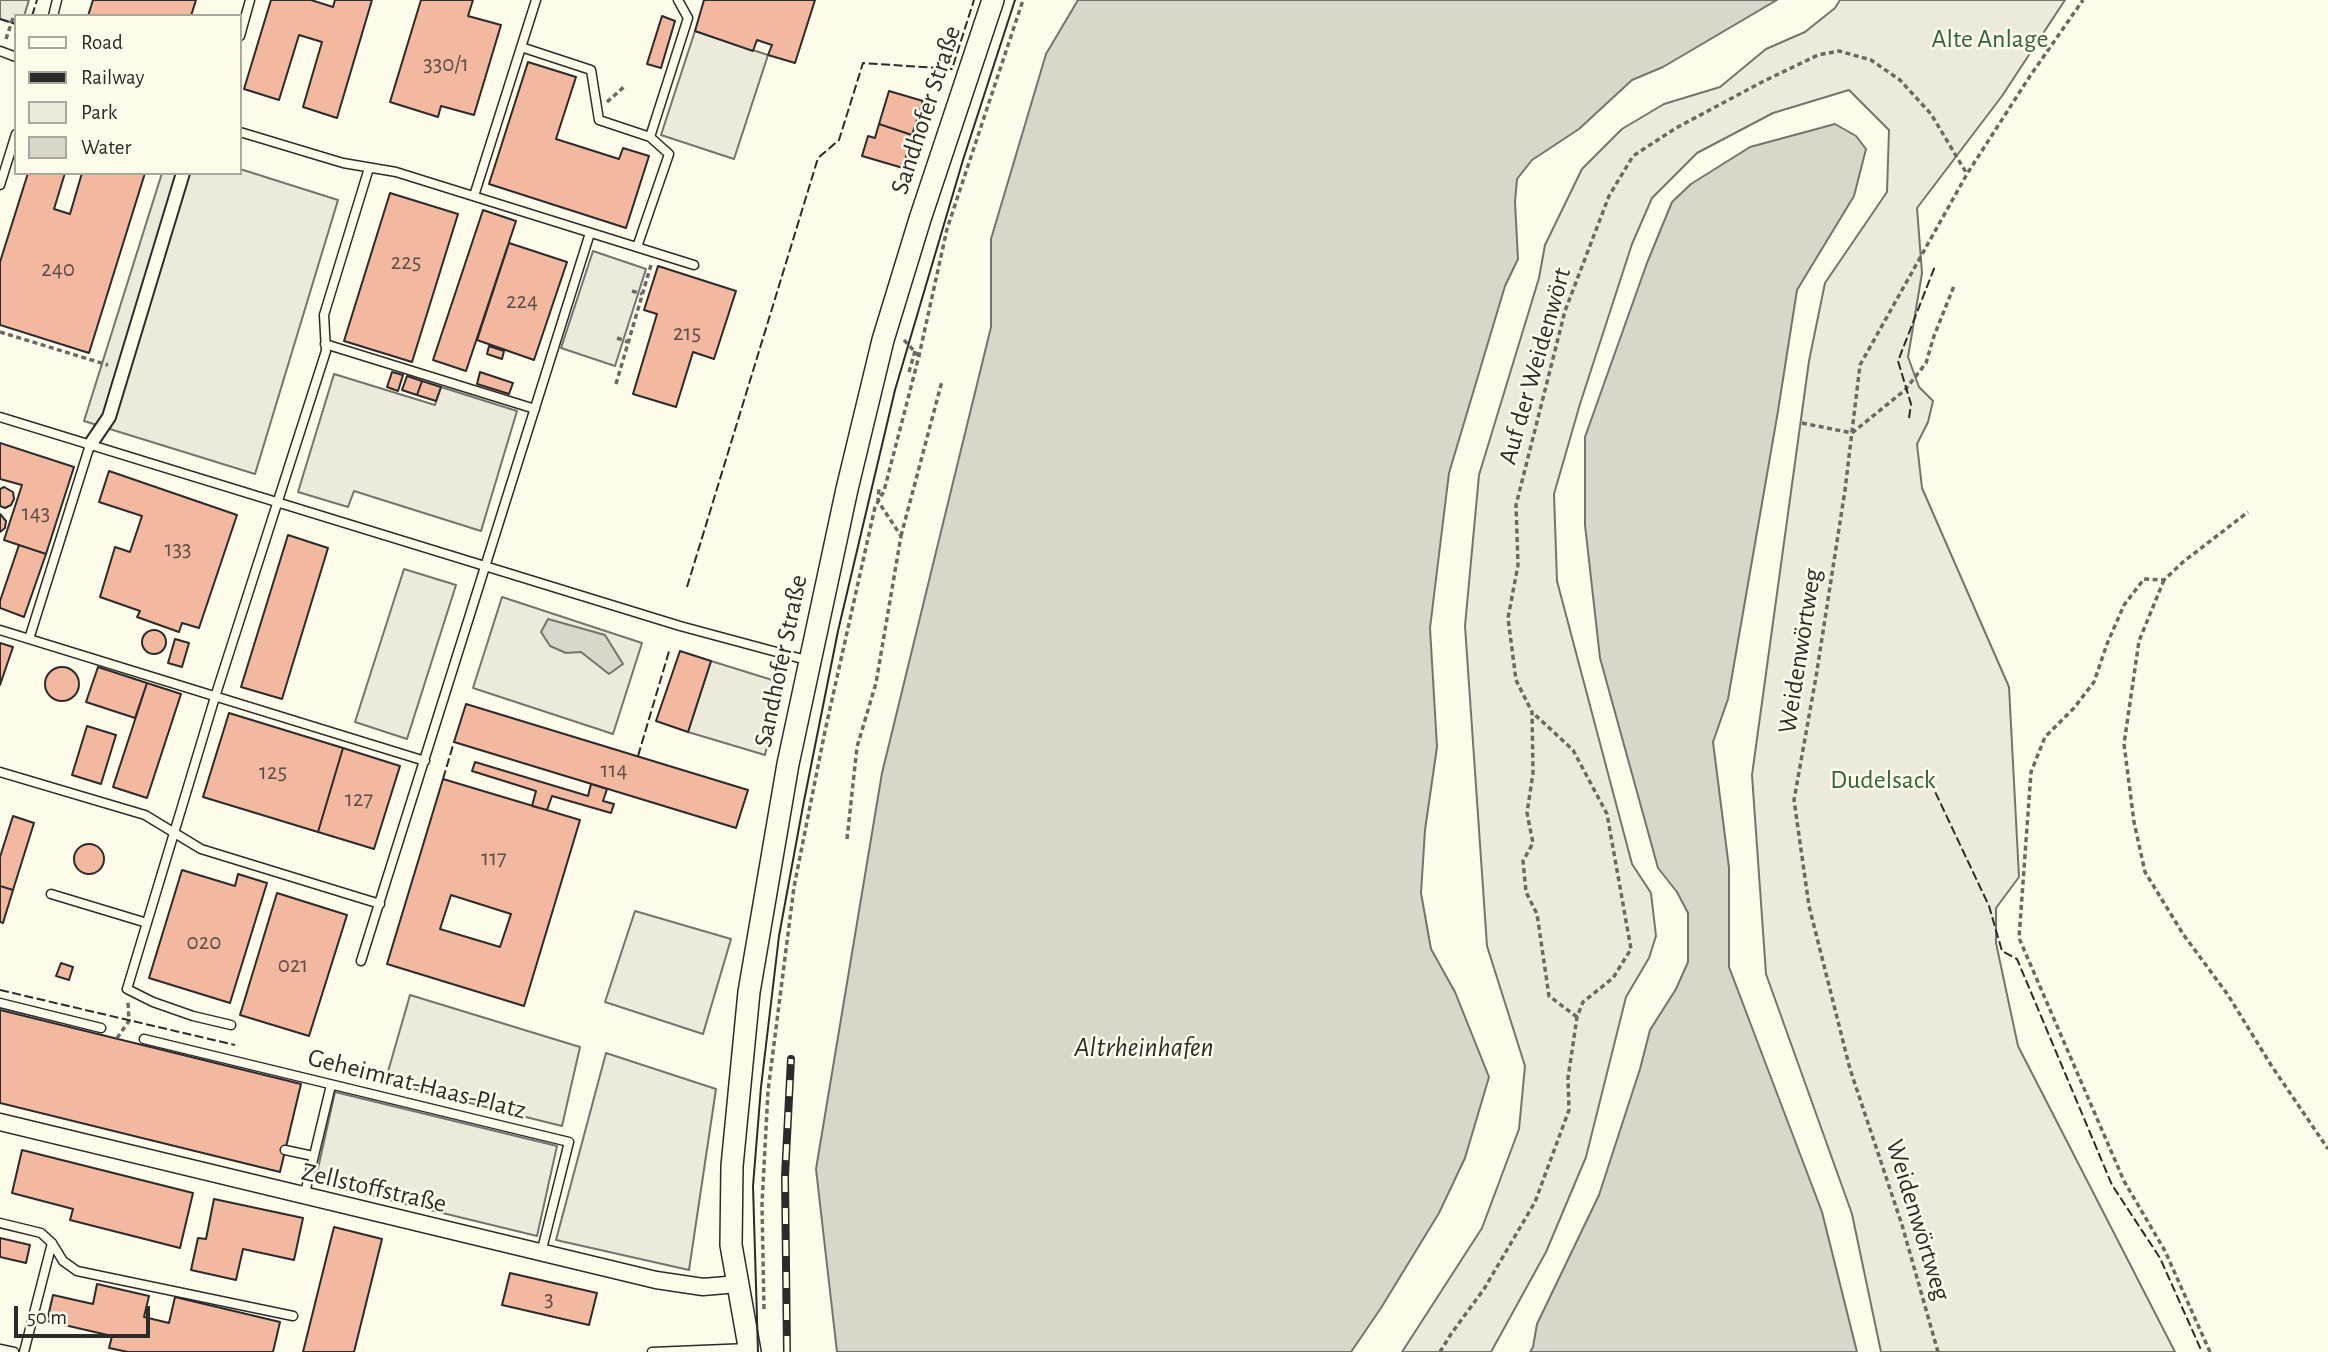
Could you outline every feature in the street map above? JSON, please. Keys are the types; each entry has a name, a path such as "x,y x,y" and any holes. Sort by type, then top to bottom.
{"street":[{"name":"Sandhofer Straße","path":"749,1350 731,1245 732,1166 750,992 788,764 847,489 883,340 993,0"},
{"path":"90,445 109,417 182,175"},
{"name":"Zellstoffstraße","path":"0,1122 656,1280 703,1287 738,1284"}],"lane":[{"path":"242,29 250,0"},
{"path":"474,196 536,0"},
{"path":"650,138 688,18 678,0"},
{"path":"521,47 591,70 599,120 650,138 669,154 637,247"},
{"path":"242,133 343,163 396,172 694,265"},
{"path":"0,185 14,140"},
{"path":"231,1024 193,1016 152,1002 127,989 215,697 326,352 324,315 369,168"},
{"path":"361,961 590,233"},
{"path":"326,344 535,409"},
{"path":"0,417 680,626 810,661"},
{"path":"29,639 90,445"},
{"path":"0,631 425,761"},
{"path":"0,772 145,816 201,849 380,904"},
{"path":"51,894 147,923"},
{"path":"0,1003 101,1028"},
{"name":"Geheimrat-Haas-Platz","path":"144,1039 569,1142 541,1253"},
{"path":"304,1197 331,1085"},
{"path":"285,1150 313,1156"},
{"path":"0,1223 41,1233 52,1243 63,1261 77,1271 293,1316"},
{"path":"24,1352 52,1243"},
{"path":"0,1349 14,1352"},
{"path":"652,1352 749,1350"}],"path":[{"path":"763,1297 762,1204 768,1091 794,887 875,507 884,491 919,356 947,229 1023,0"},
{"name":"Weidenwörtweg","path":"1938,1352 1902,1225 1850,1069 1809,906 1794,800 1816,677 1860,365 1966,174 2083,0"},
{"path":"1,51 14,15"},
{"name":"Auf der Weidenwört","path":"1440,1352 1484,1289 1535,1202 1569,1110 1568,1078 1577,1017 1583,1002 1613,978 1631,949 1607,814 1573,750 1532,712 1516,680 1508,618 1518,565 1516,505 1565,311 1609,197 1633,156 1676,128 1818,55 1839,51 1871,60 1899,80 1931,114 1966,174"},
{"path":"596,105 609,101 626,85"},
{"path":"616,384 654,253"},
{"path":"1802,423 1852,433 1905,390 1926,363 1954,286"},
{"path":"632,291 642,294"},
{"path":"0,332 123,370"},
{"path":"617,338 628,342"},
{"path":"909,372 915,351"},
{"path":"847,839 857,747 876,682 901,536 942,380"},
{"path":"879,488 878,501 901,536"},
{"path":"2248,512 2164,580 2139,641 2124,744 2134,822 2145,872 2183,934 2228,995 2328,1149"},
{"path":"2164,580 2144,579 2124,605 2094,682 2074,708 2045,737 2031,772 2019,938 2124,1181 2165,1251 2210,1352"},
{"name":"Auf der Weidenwört","path":"1532,712 1533,772 1527,813 1533,843 1523,861 1526,892 1537,914 1549,996 1577,1017"},
{"path":"117,1038 130,1021 127,989"}],"green space":[{"path":"1840,0 2065,0 2002,96 1917,208 1922,273 1908,357 1919,387 1933,401 1928,422 1917,444 1922,488 2009,687 2019,877 1996,908 1996,943 2018,1046 2175,1352 1881,1352 1852,1214 1766,974 1752,775 1809,361 1825,283 1887,192 1889,130 1849,90 1773,113 1697,153 1652,198 1632,244 1554,494 1557,581 1632,864 1651,893 1656,936 1649,958 1626,997 1586,1157 1546,1252 1491,1352 1402,1352 1482,1228 1519,1129 1525,1066 1487,946 1465,626 1479,475 1539,278 1545,245 1582,169 1622,129 1664,104 1720,87 1766,49 1805,32 1835,8"},
{"path":"695,31 768,55 734,159 661,135"},
{"path":"242,170 338,200 255,474 84,421 161,175 242,175"},
{"path":"334,374 435,405 441,387 517,411 481,531 354,491 348,507 298,492"},
{"path":"404,569 456,585 407,739 355,722"},
{"path":"502,597 642,643 613,734 473,688"}],"shaded area":[{"path":"0,0 29,0 25,14 14,14 14,23 0,19"},
{"path":"593,251 646,269 615,366 561,348"},
{"path":"711,661 782,683 765,755 688,732"},
{"path":"635,911 731,939 703,1034 605,1002"},
{"path":"410,995 580,1047 562,1126 385,1082"},
{"path":"606,1053 716,1089 689,1270 556,1240"},
{"path":"335,1092 557,1146 537,1236 315,1182"}],"water":[{"name":"Altrheinhafen","path":"1078,0 1777,0 1663,67 1632,80 1579,129 1532,160 1517,179 1515,202 1518,259 1505,286 1449,473 1430,628 1437,747 1425,830 1421,893 1431,949 1455,992 1489,1077 1465,1158 1439,1213 1351,1352 837,1352 816,1169 882,773 991,327 991,239 1046,54"},
{"path":"1835,124 1856,136 1866,149 1854,196 1797,290 1728,699 1713,742 1729,868 1729,967 1822,1212 1857,1352 1530,1352 1537,1324 1599,1195 1650,1030 1676,989 1688,962 1688,913 1677,892 1658,868 1600,658 1585,525 1585,437 1647,263 1672,202 1691,184 1750,147"},
{"path":"548,619 605,635 623,664 609,674 581,652 566,653 550,646 541,632"}],"building":[{"path":"93,0 196,0 192,14 89,14"},
{"path":"271,0 311,0 333,7 335,0 372,0 337,118 303,107 322,42 299,35 279,100 244,89"},
{"path":"421,0 473,0 468,16 501,25 474,115 441,106 438,117 390,102"},
{"path":"704,0 815,0 795,63 768,55 772,45 757,40 753,51 695,31"},
{"path":"662,16 675,21 661,68 647,64"},
{"path":"528,62 576,77 556,139 619,159 623,148 649,156 626,228 489,184"},
{"path":"889,91 923,101 912,135 879,124"},
{"path":"879,124 912,135 903,168 862,156 868,136 875,138"},
{"path":"27,175 64,175 54,209 70,214 81,175 144,175 89,353 0,325 0,262"},
{"path":"390,193 458,214 412,362 344,341"},
{"path":"483,210 516,221 466,371 433,360"},
{"path":"509,243 567,262 534,360 477,340"},
{"path":"658,266 736,291 714,359 693,352 676,407 633,394 657,314 644,310"},
{"path":"489,346 504,351 502,359 487,354"},
{"path":"392,372 403,375 398,391 387,387"},
{"path":"480,372 513,383 509,394 477,384"},
{"path":"407,376 422,381 417,395 402,390"},
{"path":"422,381 441,387 436,401 417,395"},
{"path":"0,443 74,467 46,554 4,540 22,485 0,479"},
{"path":"109,471 237,515 199,628 182,623 179,632 137,617 140,611 100,597 115,547 130,552 142,516 99,502"},
{"path":"4,487 13,492 14,499 11,505 5,508 0,506 0,489"},
{"path":"0,514 6,521 5,528 0,532"},
{"path":"288,535 328,548 282,699 241,687"},
{"path":"19,545 46,554 24,617 0,608"},
{"path":"154,630 163,633 166,642 163,651 154,654 145,651 142,642 145,633"},
{"path":"175,639 189,643 182,667 168,663"},
{"path":"0,643 13,647 0,685"},
{"path":"680,651 711,661 688,732 656,721"},
{"path":"62,667 74,672 79,684 74,696 62,701 50,696 45,684 50,672"},
{"path":"98,667 147,683 135,718 86,702"},
{"path":"147,683 181,694 147,798 113,787"},
{"path":"466,704 748,790 736,828 454,742"},
{"path":"229,713 343,748 318,832 203,797"},
{"path":"87,726 116,735 101,784 72,775"},
{"path":"343,748 400,766 374,849 318,832"},
{"path":"475,762 588,796 591,784 607,789 603,801 614,804 611,813 552,796 547,810 532,806 536,791 472,771"},
{"path":"443,779 580,820 524,1006 387,964","holes":["451,895 511,914 500,947 440,929"]},
{"path":"13,816 34,823 13,890 0,886 0,857"},
{"path":"89,844 95,845 103,853 103,865 95,873 89,874 83,873 75,865 74,859 75,853 83,845"},
{"path":"182,870 235,886 238,874 267,883 230,1003 149,978"},
{"path":"0,886 13,890 3,923 0,922"},
{"path":"277,893 347,915 309,1036 240,1015"},
{"path":"61,963 73,967 69,980 56,976"},
{"path":"0,1010 301,1084 280,1172 0,1103"},
{"path":"22,1150 193,1193 180,1248 70,1220 73,1209 12,1193"},
{"path":"214,1199 303,1218 294,1260 243,1249 236,1280 191,1270 198,1238 206,1239"},
{"path":"334,1227 382,1239 354,1352 303,1352"},
{"path":"0,1238 30,1245 26,1263 0,1257"},
{"path":"510,1273 597,1293 589,1325 502,1305"},
{"path":"97,1284 149,1296 144,1317 169,1323 175,1297 280,1322 273,1352 128,1352 109,1348 112,1336 47,1321 53,1295 93,1304"}],"tram line":[{"path":"758,1352 753,1186 761,1087 779,936 803,806 838,631 895,390 963,160 1015,0"}],"railway":[{"path":"787,1352 785,1176 791,1059"}],"fence":[{"path":"33,14 37,0"},
{"path":"687,587 818,158 839,140 863,63 952,69 974,0"},
{"path":"0,19 14,23"},
{"path":"1909,418 1911,404 1898,361 1935,266"},
{"path":"638,756 670,648"},
{"path":"443,779 454,742"},
{"path":"1930,781 1989,906 2002,951 2017,959 2112,1185 2160,1258 2202,1352"},
{"path":"0,990 235,1045"}],"park label":[{"name":"Alte Anlage","path":"1990,39"},
{"name":"Dudelsack","path":"1883,780"}]}
